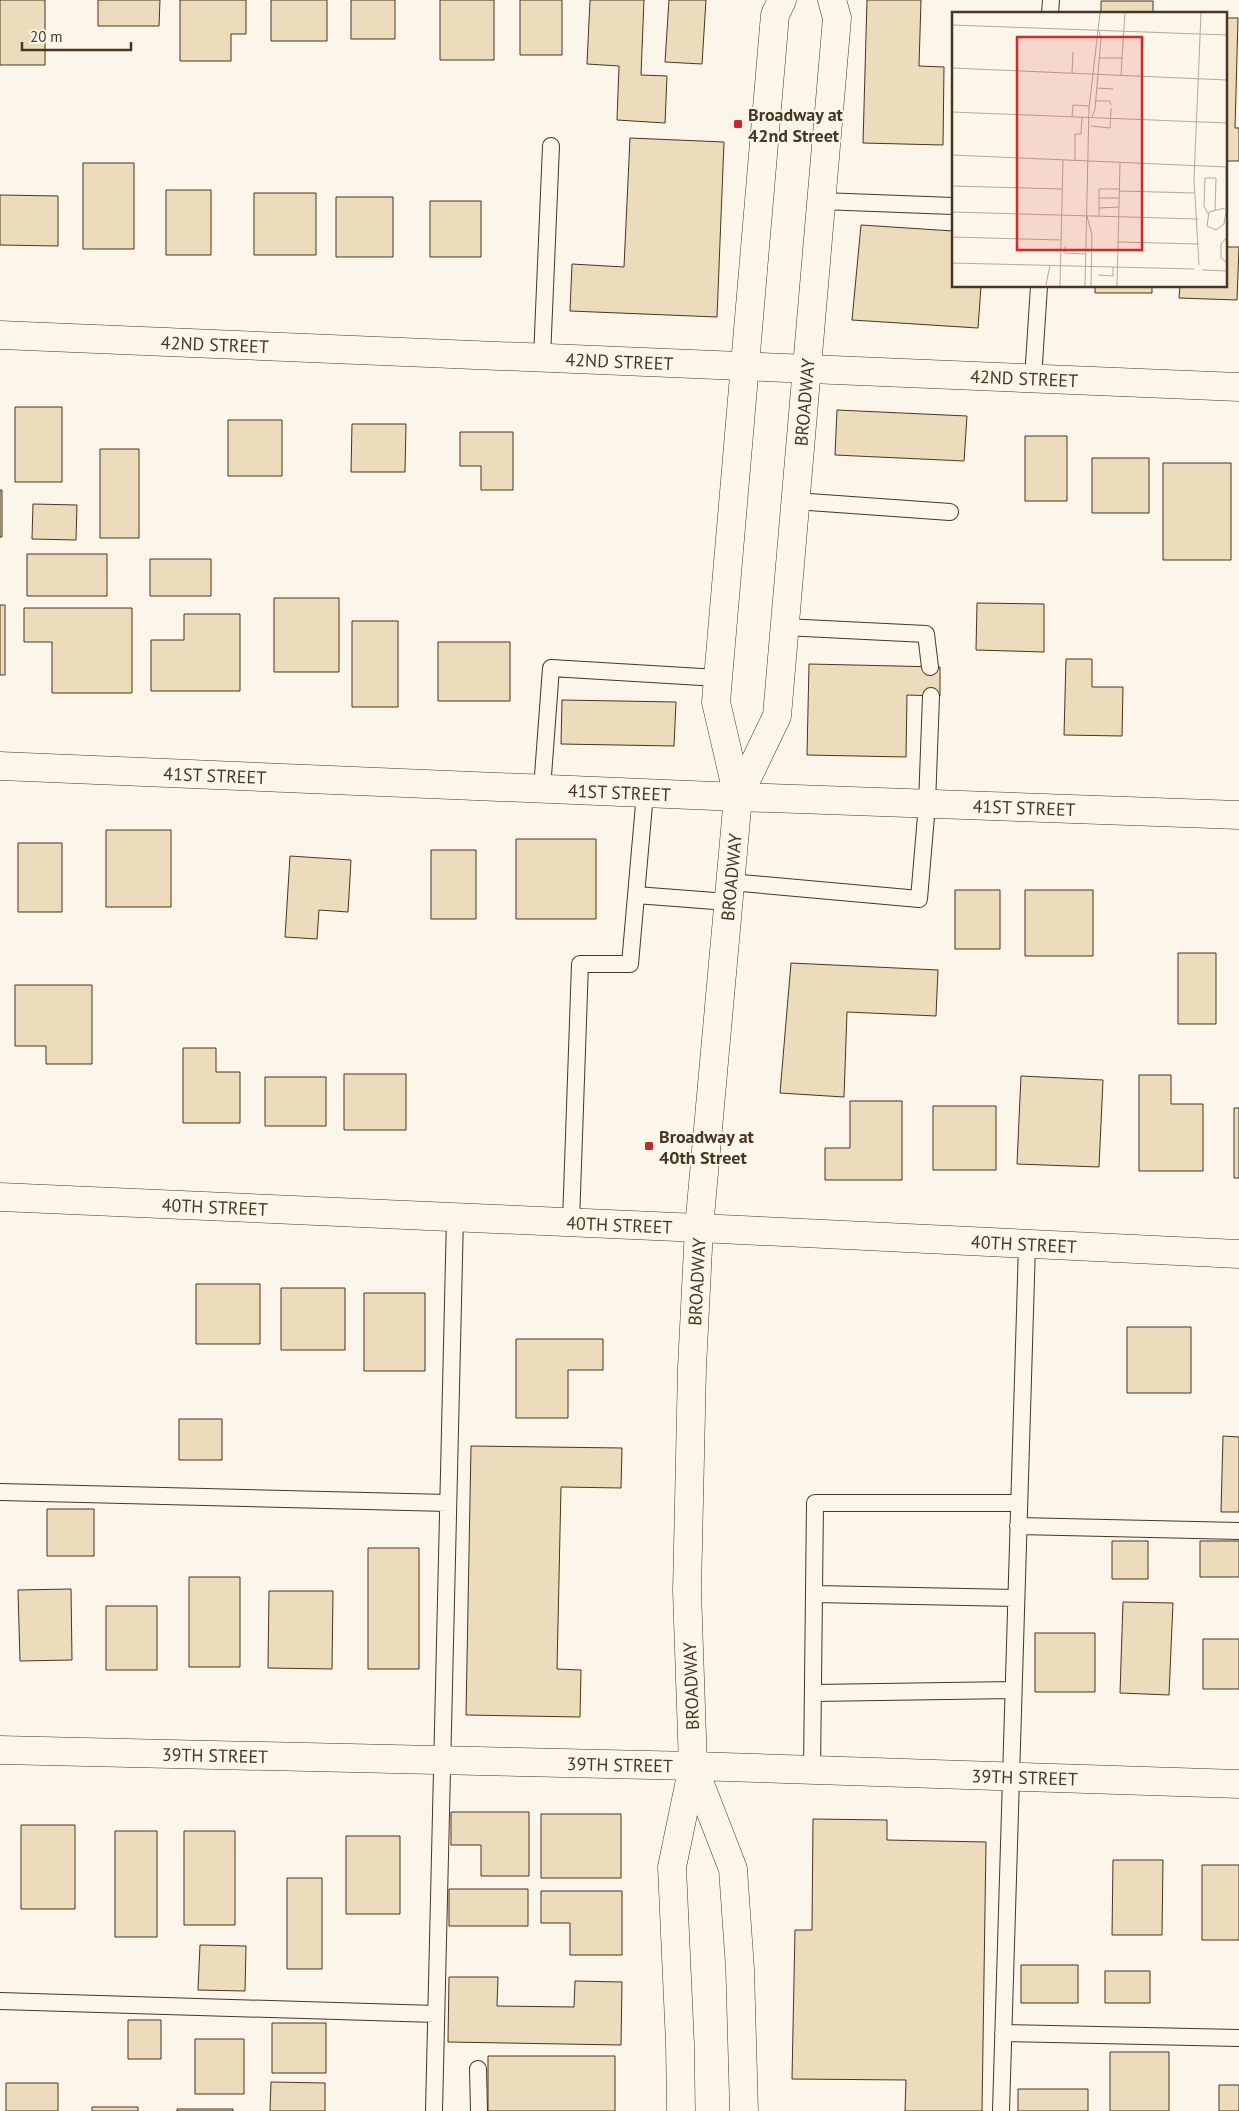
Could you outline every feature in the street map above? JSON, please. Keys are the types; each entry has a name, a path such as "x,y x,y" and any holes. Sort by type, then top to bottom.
{"street":[{"name":"BROADWAY","path":"681,2111 672,1867 694,1766 688,1591 688,1496 692,1368 700,1228 738,797 716,702 775,15 782,0"},
{"name":"BROADWAY","path":"738,797 777,716 837,18 832,0"},
{"name":"42ND STREET","path":"0,335 1239,387"},
{"name":"41ST STREET","path":"0,766 738,797 1239,815"},
{"name":"40TH STREET","path":"0,1197 1239,1254"},
{"name":"39TH STREET","path":"0,1750 694,1766 1239,1784"},
{"name":"BROADWAY","path":"694,1766 733,1870 740,1969 744,2111"}],"lane":[{"path":"542,358 551,146"},
{"path":"821,201 952,206"},
{"path":"1034,379 1039,288"},
{"path":"795,501 950,512"},
{"path":"784,627 926,634 930,667"},
{"path":"542,788 551,668 718,678"},
{"path":"636,895 729,892 919,899 927,804 931,696"},
{"path":"570,1222 580,964 630,964 644,793"},
{"path":"434,2111 455,1217"},
{"path":"1001,2111 1028,1245"},
{"path":"0,1492 448,1504"},
{"path":"812,1771 815,1504 1019,1504"},
{"path":"1018,1526 1239,1531"},
{"path":"814,1594 1016,1598"},
{"path":"814,1692 1013,1690"},
{"path":"0,2001 436,2014"},
{"path":"1003,2033 1239,2038"},
{"path":"478,2069 479,2111"}],"building":[{"path":"0,0 45,0 45,65 0,65"},
{"path":"98,0 160,0 159,26 98,26"},
{"path":"180,0 246,0 246,34 231,34 231,61 180,61"},
{"path":"271,0 327,0 327,41 271,41"},
{"path":"351,0 395,0 395,39 351,39"},
{"path":"440,0 494,0 494,60 440,60"},
{"path":"520,0 562,0 562,55 520,55"},
{"path":"590,0 644,0 641,75 667,76 665,123 617,120 619,66 587,64"},
{"path":"669,0 706,0 702,64 665,62"},
{"path":"867,0 921,0 919,66 944,67 943,145 863,143"},
{"path":"1101,1 1153,1 1153,12 1101,12"},
{"path":"1226,18 1238,18 1235,128 1239,128 1239,161 1226,161"},
{"path":"630,138 724,142 717,317 570,311 572,264 624,267"},
{"path":"83,163 134,163 134,249 83,249"},
{"path":"166,190 211,190 211,255 166,255"},
{"path":"254,193 316,193 316,255 254,255"},
{"path":"0,195 58,196 58,246 0,245"},
{"path":"336,197 393,197 393,257 336,257"},
{"path":"430,201 481,201 481,257 430,257"},
{"path":"861,225 952,231 952,288 981,288 978,328 852,320"},
{"path":"1226,247 1239,247 1237,300 1179,298 1180,288 1226,288"},
{"path":"1095,288 1152,288 1152,293 1095,293"},
{"path":"15,407 62,407 62,482 15,482"},
{"path":"837,410 967,416 964,461 835,455"},
{"path":"228,420 282,420 282,476 228,476"},
{"path":"352,424 406,424 405,472 351,472"},
{"path":"460,432 513,432 513,490 481,490 481,466 460,466"},
{"path":"1025,436 1067,436 1067,501 1025,501"},
{"path":"100,449 139,449 139,538 100,538"},
{"path":"1092,458 1149,458 1149,513 1092,513"},
{"path":"1163,463 1231,463 1231,560 1163,560"},
{"path":"0,490 2,490 2,537 0,537"},
{"path":"33,504 77,505 76,540 32,539"},
{"path":"27,554 107,554 107,596 27,596"},
{"path":"150,559 211,559 211,596 150,596"},
{"path":"274,598 339,598 339,672 274,672"},
{"path":"977,603 1044,604 1044,652 976,650"},
{"path":"0,605 5,605 5,675 0,675"},
{"path":"24,608 132,608 132,693 52,693 52,642 24,642"},
{"path":"184,614 240,614 240,691 151,691 151,640 184,640"},
{"path":"352,621 398,621 398,707 352,707"},
{"path":"438,642 510,642 510,701 438,701"},
{"path":"1066,659 1092,659 1092,687 1123,687 1122,736 1064,735"},
{"path":"809,664 940,667 940,696 907,695 906,757 807,755"},
{"path":"562,700 676,702 674,746 561,744"},
{"path":"106,830 171,830 171,907 106,907"},
{"path":"516,839 596,839 596,919 516,919"},
{"path":"18,843 62,843 62,912 18,912"},
{"path":"431,850 476,850 476,919 431,919"},
{"path":"290,856 351,860 348,912 319,910 317,939 285,937"},
{"path":"955,890 1000,890 1000,949 955,949"},
{"path":"1025,890 1093,890 1093,956 1025,956"},
{"path":"1178,953 1216,953 1216,1024 1178,1024"},
{"path":"791,963 938,970 936,1016 847,1012 844,1097 780,1093"},
{"path":"15,985 92,985 92,1064 46,1064 46,1046 15,1046"},
{"path":"183,1048 216,1048 216,1072 240,1072 240,1123 183,1123"},
{"path":"344,1074 406,1074 406,1130 344,1130"},
{"path":"1139,1075 1171,1075 1171,1104 1203,1104 1203,1171 1139,1171"},
{"path":"1021,1076 1103,1080 1099,1167 1017,1164"},
{"path":"265,1077 326,1077 326,1126 265,1126"},
{"path":"850,1101 902,1101 902,1180 825,1180 825,1148 850,1148"},
{"path":"933,1106 996,1106 996,1170 933,1170"},
{"path":"1234,1108 1239,1108 1239,1178 1234,1178"},
{"path":"196,1284 260,1284 260,1344 196,1344"},
{"path":"281,1288 345,1288 345,1350 281,1350"},
{"path":"364,1293 425,1293 425,1371 364,1371"},
{"path":"1127,1327 1191,1327 1191,1393 1127,1393"},
{"path":"516,1339 603,1339 603,1370 568,1370 568,1418 516,1418"},
{"path":"179,1419 222,1419 222,1460 179,1460"},
{"path":"1223,1436 1239,1437 1239,1512 1221,1512"},
{"path":"471,1446 622,1448 621,1488 561,1487 557,1669 581,1670 580,1717 466,1715"},
{"path":"47,1509 94,1509 94,1556 47,1556"},
{"path":"1112,1541 1148,1541 1148,1579 1112,1579"},
{"path":"1200,1541 1239,1541 1239,1577 1200,1577"},
{"path":"368,1548 419,1548 419,1669 368,1669"},
{"path":"189,1577 240,1577 240,1667 189,1667"},
{"path":"71,1589 72,1660 20,1661 18,1590"},
{"path":"269,1591 333,1591 332,1669 268,1668"},
{"path":"1123,1602 1173,1603 1169,1695 1120,1693"},
{"path":"106,1606 157,1606 157,1670 106,1670"},
{"path":"1035,1633 1095,1633 1095,1692 1035,1692"},
{"path":"1203,1639 1239,1639 1239,1689 1203,1689"},
{"path":"451,1812 529,1812 529,1876 481,1876 481,1845 451,1845"},
{"path":"541,1814 621,1814 621,1878 541,1878"},
{"path":"813,1819 887,1820 887,1840 986,1842 982,2111 905,2111 906,2080 792,2079 795,1930 812,1930"},
{"path":"21,1825 75,1825 75,1909 21,1909"},
{"path":"115,1831 157,1831 157,1937 115,1937"},
{"path":"184,1831 235,1831 235,1925 184,1925"},
{"path":"346,1836 400,1836 400,1914 346,1914"},
{"path":"1113,1860 1163,1860 1162,1935 1112,1935"},
{"path":"1202,1865 1239,1865 1239,1940 1202,1940"},
{"path":"287,1878 322,1878 322,1969 287,1969"},
{"path":"449,1889 528,1889 528,1926 449,1926"},
{"path":"541,1891 622,1891 622,1955 570,1955 570,1923 541,1923"},
{"path":"200,1945 246,1946 245,1991 198,1990"},
{"path":"1021,1965 1078,1965 1078,2003 1021,2003"},
{"path":"1105,1971 1150,1971 1150,2003 1105,2003"},
{"path":"449,1977 498,1977 497,2006 574,2007 575,1981 622,1982 621,2045 448,2042"},
{"path":"128,2020 161,2020 161,2059 128,2059"},
{"path":"272,2023 326,2023 326,2073 272,2073"},
{"path":"195,2039 244,2039 244,2094 195,2094"},
{"path":"1110,2052 1169,2052 1169,2111 1110,2111"},
{"path":"488,2056 615,2056 615,2111 488,2111"},
{"path":"271,2082 325,2083 325,2111 270,2111"},
{"path":"6,2083 58,2083 58,2111 6,2111"},
{"path":"1219,2085 1239,2085 1239,2111 1219,2111"},
{"path":"1018,2089 1088,2089 1088,2111 1018,2111"},
{"path":"92,2107 138,2107 138,2111 92,2111"},
{"path":"177,2109 233,2109 233,2111 177,2111"}],"place":[{"name":"Broadway at 42nd Street","path":"738,124"},
{"name":"Broadway at 40th Street","path":"649,1146"}]}
